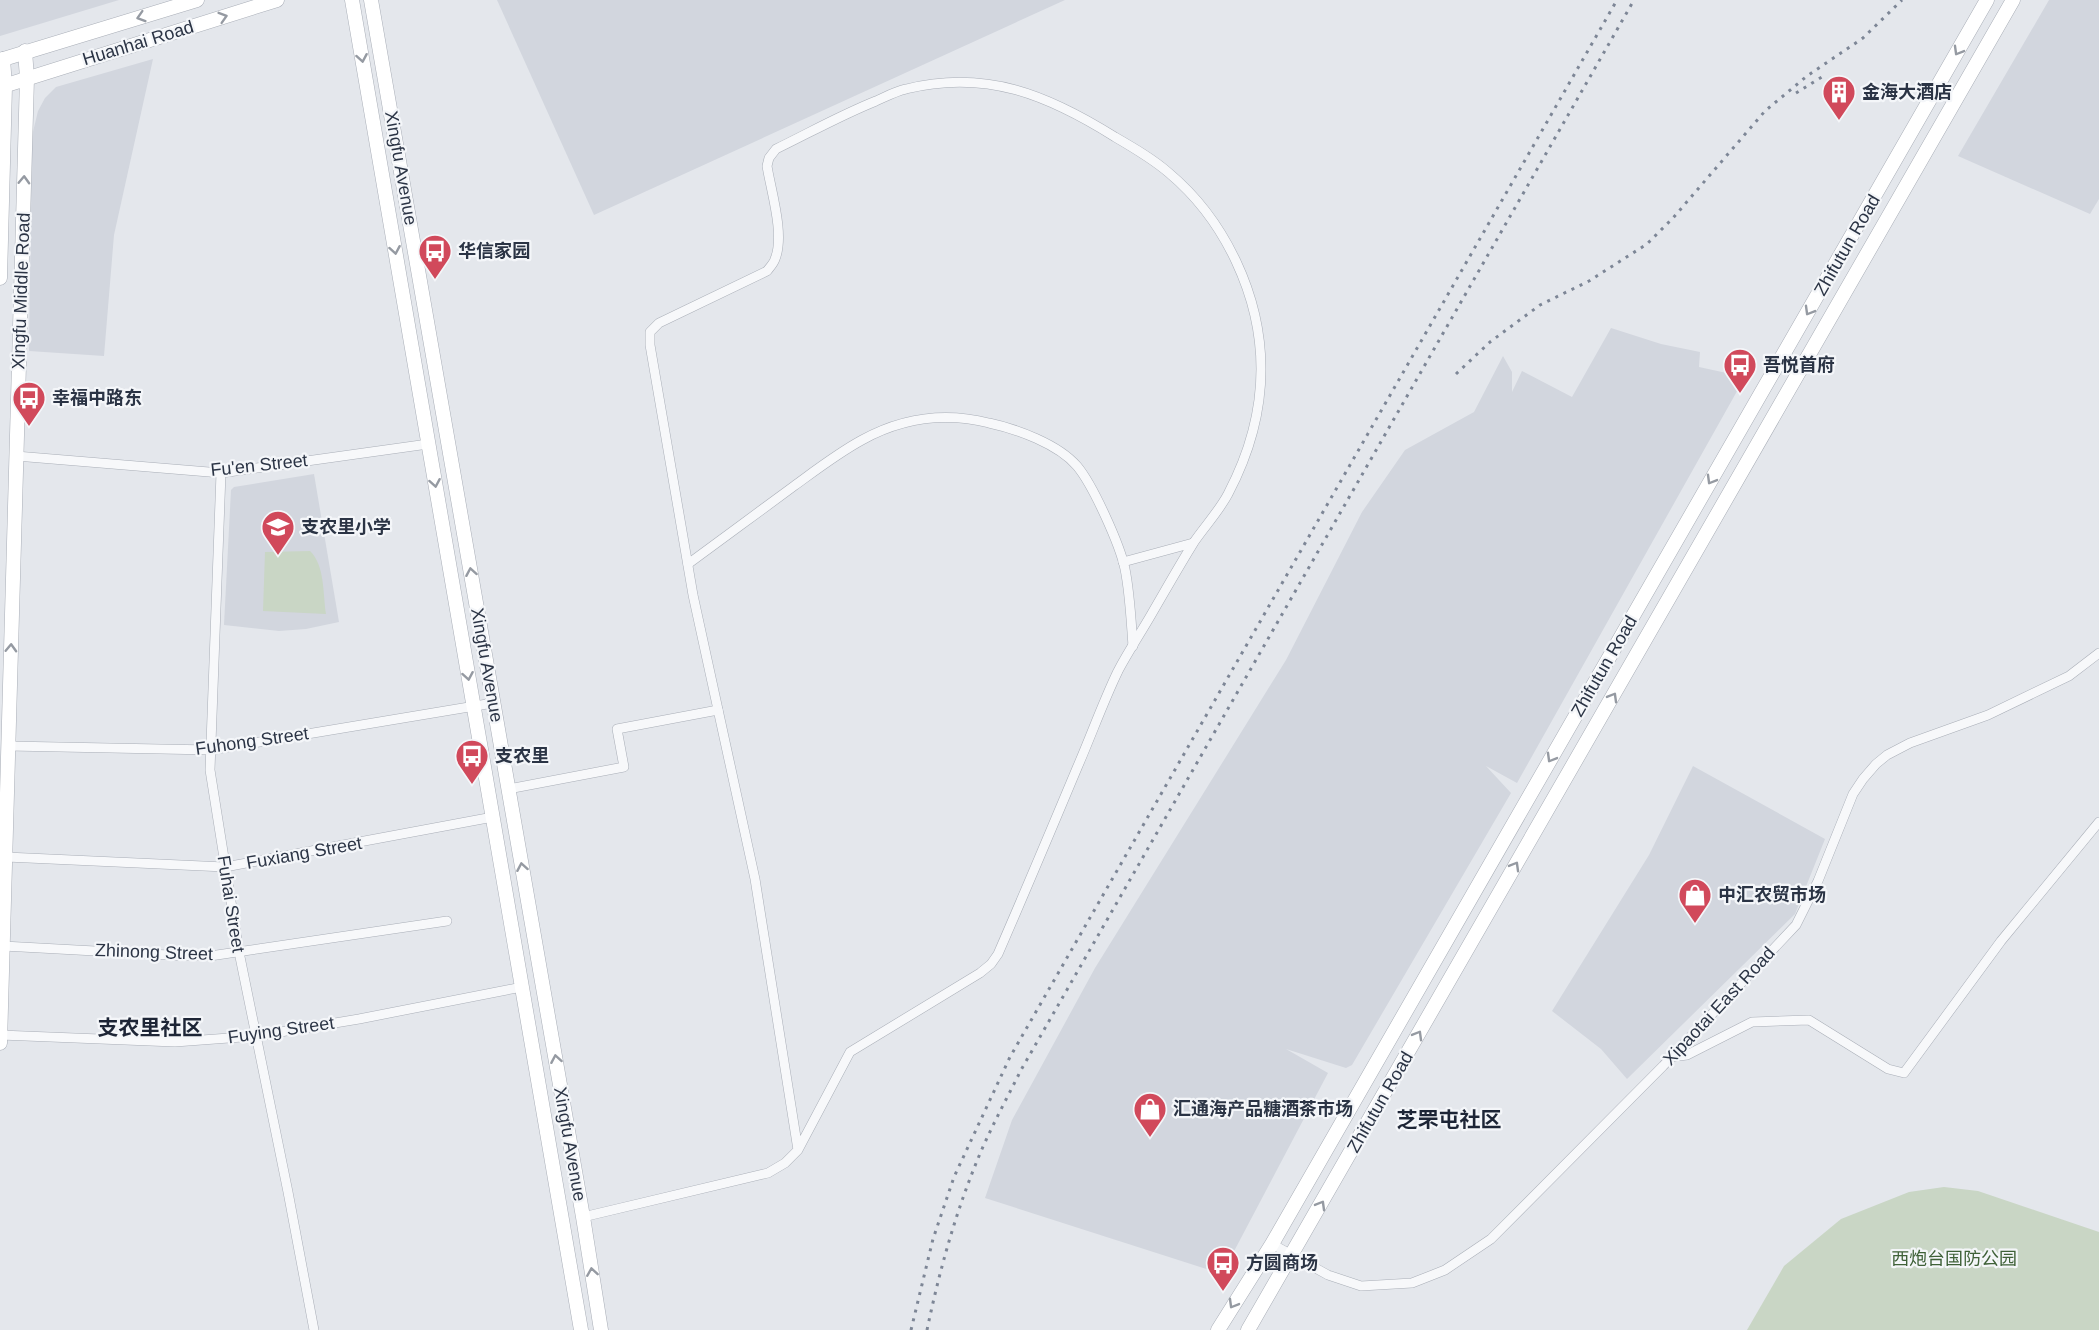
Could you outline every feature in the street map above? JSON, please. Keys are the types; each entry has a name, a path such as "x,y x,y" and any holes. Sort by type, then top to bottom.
{"main road":[{"name":"Huanhai Road","path":"2,60 197,0"},
{"name":"Huanhai Road","path":"3,86 277,0"},
{"name":"Xingfu Avenue","path":"352,0 581,1330"},
{"name":"Xingfu Avenue","path":"372,0 601,1330"},
{"name":"Zhifutun Road","path":"1218,1330 1272,1244 1987,0"},
{"name":"Zhifutun Road","path":"1248,1330 2013,0"},
{"name":"Xingfu Middle Road","path":"0,1043 26,51"},
{"name":"Xingfu Middle Road","path":"0,278 2,60"}],"street":[{"path":"583,1217 768,1173 785,1163 798,1150 850,1052 980,973 991,964 998,954 1118,671 1193,543 1227,496 1249,442 1258,405 1261,369 1258,331 1248,292 1234,258 1216,226 1170,173 1088,119 1028,92 991,83 942,83 904,89 854,110 776,149 769,158 767,166 778,234 775,261 767,271 659,323 650,332 651,356 687,564 755,879 798,1150"},
{"path":"687,564 819,468 862,440 906,422 956,416 1014,429 1049,445 1077,465 1095,494 1123,562 1133,647"},
{"name":"Fu'en Street","path":"16,456 221,473 428,444"},
{"name":"Fuhai Street","path":"221,473 210,770 239,952 314,1330"},
{"path":"1123,562 1193,543"},
{"name":"Xipaotai East Road","path":"1272,1244 1329,1275 1362,1286 1413,1283 1445,1270 1491,1239 1671,1057 1796,925 1818,881 1853,794 1876,764 1887,755 1910,743 1988,715 2069,676 2099,653"},
{"name":"Fuhong Street","path":"9,746 211,750 494,703"},
{"path":"508,789 624,767 616,729 718,710"},
{"name":"Fuxiang Street","path":"6,857 225,867 493,817"},
{"path":"1671,1057 1687,1055 1752,1022 1809,1020 1888,1070 1904,1073 2001,941 2099,822"},
{"name":"Zhinong Street","path":"3,946 187,956 239,952 447,921"},
{"name":"Fuying Street","path":"0,1035 175,1042 256,1035 359,1019 522,987"}],"shaded area":[{"path":"0,0 119,0 0,36"},
{"path":"497,0 1065,0 594,215"},
{"path":"2049,0 2099,0 2099,199 2090,214 1958,156"},
{"path":"153,59 114,235 104,356 29,351 32,136 38,111 45,98 56,87"},
{"path":"1611,328 1661,344 1700,352 1699,367 1745,377 1517,783 1486,766 1511,793 1352,1065 1346,1068 1286,1049 1328,1073 1222,1274 985,1198 1012,1120 1095,968 1286,660 1362,512 1405,450 1474,412 1503,356 1512,372 1512,392 1522,371 1572,397"},
{"name":"支农里小学","path":"314,474 339,622 306,629 279,631 224,625 231,490 234,487"},
{"name":"中汇农贸市场","path":"1693,766 1825,839 1795,914 1627,1079 1601,1049 1552,1011 1649,855"}],"green space":[{"path":"310,551 321,572 326,614 263,611 265,552"},
{"name":"西炮台国防公园","path":"1944,1187 1978,1191 2099,1232 2099,1330 1747,1330 1784,1266 1841,1219 1909,1192"}],"railway":[{"path":"911,1330 933,1239 954,1177 1010,1057 1617,0"},
{"path":"927,1330 957,1215 987,1139 1021,1070 1634,0"},
{"path":"1456,374 1490,342 1540,305 1589,281 1647,244 1673,218 1765,111 1807,76 1863,38 1902,0"},
{"path":"1796,93 1825,75"}],"place":[{"name":"金海大酒店","path":"1839,121"},
{"name":"华信家园","path":"435,280"},
{"name":"吾悦首府","path":"1740,394"},
{"name":"幸福中路东","path":"29,427"},
{"name":"支农里小学","path":"278,556"},
{"name":"支农里","path":"472,785"},
{"name":"中汇农贸市场","path":"1695,924"},
{"name":"汇通海产品糖酒茶市场","path":"1150,1138"},
{"name":"方圆商场","path":"1223,1292"}],"district":[{"name":"支农里社区","path":"150,1027"},
{"name":"芝罘屯社区","path":"1449,1119"}]}
